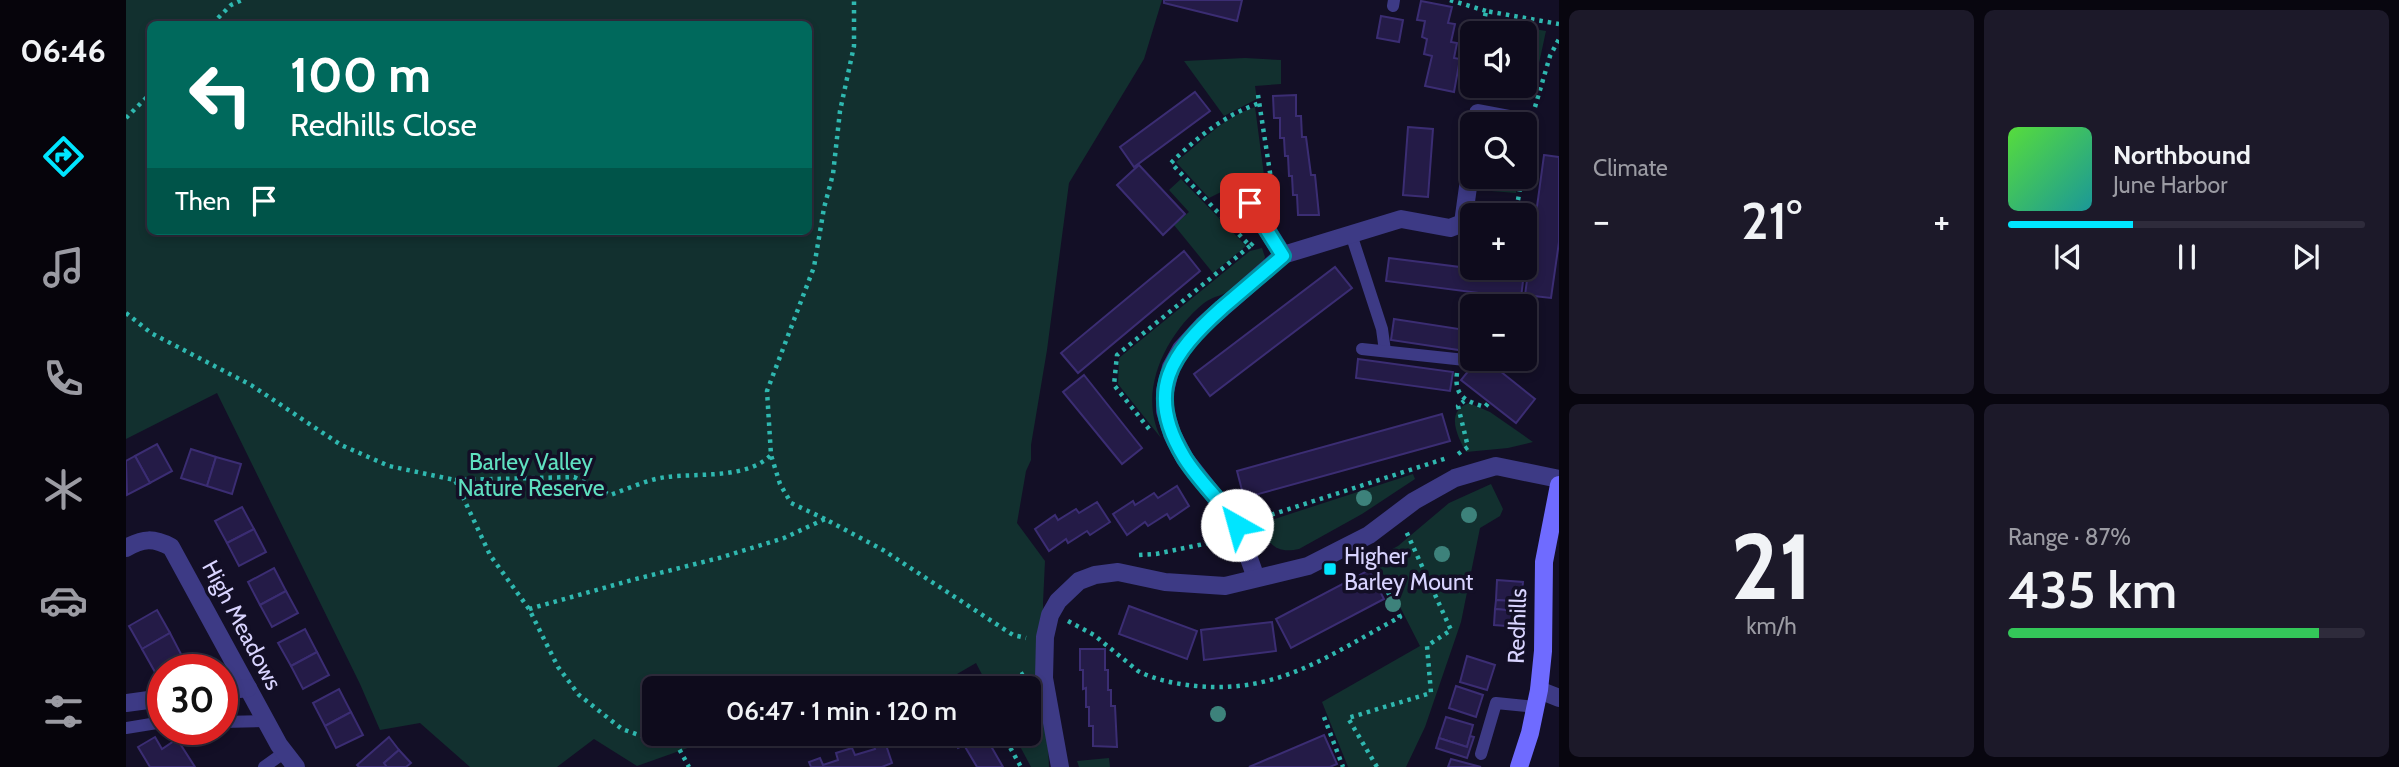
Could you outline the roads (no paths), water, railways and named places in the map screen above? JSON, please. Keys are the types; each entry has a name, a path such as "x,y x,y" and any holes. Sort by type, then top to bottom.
{"street":[{"path":"1250,203 1283,256"},
{"path":"1256,578 1239,530 1185,459 1172,434 1165,411 1165,391 1171,366 1181,349 1203,325 1283,256 1401,219 1450,228 1460,224"},
{"path":"1060,767 1044,678 1045,637 1052,612 1079,581 1104,573 1136,575 1165,582 1225,586 1308,566 1369,535 1414,501 1455,478 1496,466 1559,479"},
{"name":"Redhills","path":"1519,767 1537,699 1542,651 1544,562 1559,485"},
{"name":"High Meadows","path":"126,548 138,541 152,538 171,547 266,721 296,767"},
{"path":"238,689 248,688"},
{"path":"1537,699 1559,698"},
{"path":"126,703 147,700"}],"lane":[{"path":"1351,234 1382,329 1385,351"},
{"path":"1362,349 1460,359"},
{"path":"1481,754 1496,703 1537,699"},
{"path":"238,722 266,721"},
{"path":"126,728 147,725"},
{"path":"264,767 285,752"}],"place":[{"name":"Higher Barley Mount","path":"1330,569"}],"park label":[{"name":"Barley Valley Nature Reserve","path":"531,475"}]}
